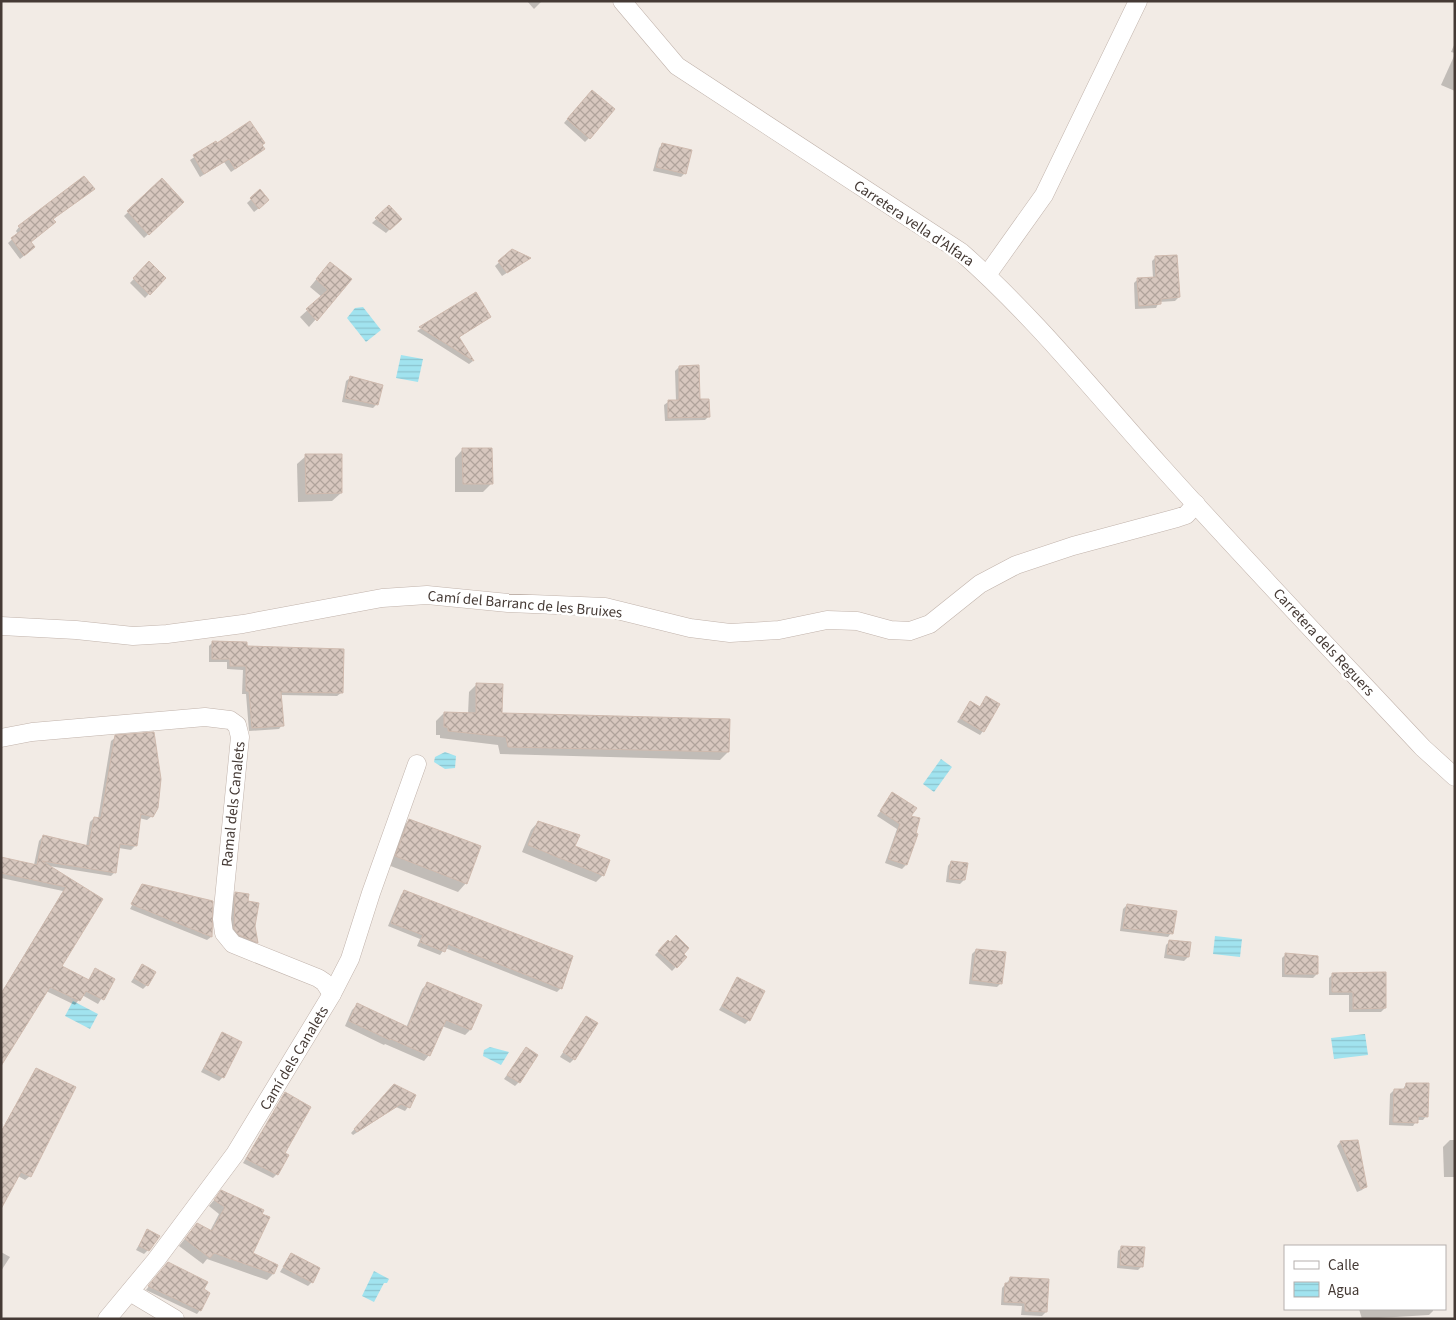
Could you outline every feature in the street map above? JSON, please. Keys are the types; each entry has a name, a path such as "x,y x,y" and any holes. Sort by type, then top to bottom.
{"street":[{"name":"Carretera vella d'Alfara","path":"622,1 677,66 961,252 987,275 1056,347 1196,504"},
{"path":"987,275 1044,195 1138,1"},
{"name":"Camí del Barranc de les Bruixes","path":"1,626 76,630 133,636 160,635 243,624 382,598 427,594 508,603 605,607 690,628 730,633 779,630 827,620 856,621 890,630 910,631 930,624 980,584 1016,565 1074,546 1186,515 1196,504"},
{"name":"Carretera dels Reguers","path":"1196,504 1423,748 1455,778"},
{"name":"Ramal dels Canalets","path":"1,738 32,732 205,717 230,720 237,725 240,737 222,919 224,933 233,944 318,978 324,982 332,994"},
{"name":"Camí dels Canalets","path":"107,1319 130,1292 235,1154 332,994 350,959 370,893 418,764"},
{"path":"130,1292 175,1319"}],"water":[{"path":"363,307 381,330 366,342 347,318 355,308"},
{"path":"401,355 423,359 418,382 396,378"},
{"path":"445,752 456,756 455,768 445,769 434,762 435,757"},
{"path":"941,759 952,767 934,792 923,784"},
{"path":"1215,936 1242,939 1240,957 1213,954"},
{"path":"73,1001 98,1014 90,1029 65,1016"},
{"path":"1365,1034 1368,1055 1334,1059 1331,1038"},
{"path":"490,1047 509,1052 501,1065 483,1056 484,1050"},
{"path":"374,1271 389,1279 387,1283 384,1283 374,1302 362,1296"}],"building":[{"path":"592,90 615,109 590,139 567,119"},
{"path":"250,121 265,143 262,145 265,149 235,169 229,159 204,174 193,155 216,141 217,143"},
{"path":"662,143 692,150 686,174 656,167"},
{"path":"84,176 95,189 53,219 56,222 31,242 35,247 24,256 11,238 22,230 18,226"},
{"path":"162,178 184,202 149,235 127,211"},
{"path":"260,189 269,200 259,209 250,198"},
{"path":"389,205 402,219 390,230 375,218"},
{"path":"512,249 531,258 507,273 498,261"},
{"path":"1177,255 1180,297 1161,299 1161,304 1139,306 1137,278 1156,277 1155,256"},
{"path":"149,261 166,278 150,295 133,278"},
{"path":"330,262 352,279 317,321 306,309 328,290 316,279"},
{"path":"476,292 491,317 459,337 474,361 419,327"},
{"path":"699,365 700,399 709,399 710,417 668,418 668,400 679,400 679,366"},
{"path":"350,376 383,385 378,405 345,398"},
{"path":"462,448 492,448 493,484 463,484"},
{"path":"305,454 342,454 342,493 306,494"},
{"path":"212,641 247,642 247,646 344,649 343,693 281,692 284,726 252,728 249,691 246,691 246,666 230,666 230,659 212,659"},
{"path":"476,683 503,684 502,713 730,719 729,752 508,747 506,737 448,731 448,727 444,727 444,712 476,713"},
{"path":"986,696 1000,704 984,732 960,718 970,701 980,707"},
{"path":"154,732 161,779 158,808 153,817 141,814 137,846 120,844 116,873 42,861 103,899 62,966 89,980 95,968 115,979 104,1000 86,991 80,1001 50,987 1,1066 1,994 66,887 1,873 1,857 37,865 43,835 89,846 94,817 101,818 115,735"},
{"path":"892,792 917,808 911,816 920,818 916,833 918,834 907,865 888,859 900,824 880,811"},
{"path":"409,819 481,846 467,884 395,856"},
{"path":"538,821 580,835 575,846 610,860 604,876 528,845"},
{"path":"951,861 968,863 965,880 949,879"},
{"path":"142,884 213,901 212,937 131,904"},
{"path":"404,890 573,956 562,989 448,944 445,952 420,942 423,935 391,923"},
{"path":"235,892 249,894 248,901 259,903 255,926 258,943 239,935 234,929"},
{"path":"1127,904 1177,911 1173,934 1123,928"},
{"path":"676,935 689,948 684,954 687,957 677,968 658,951 668,940 670,942"},
{"path":"1169,940 1191,942 1189,957 1167,954"},
{"path":"976,949 1006,952 1002,984 972,980"},
{"path":"1285,953 1318,956 1318,974 1285,974"},
{"path":"142,964 156,972 148,986 134,978"},
{"path":"1386,972 1386,1008 1353,1009 1353,992 1332,992 1332,973"},
{"path":"737,977 765,991 750,1021 722,1006"},
{"path":"427,982 482,1005 471,1030 446,1020 430,1056 349,1021 357,1003 408,1027"},
{"path":"586,1016 598,1023 575,1060 563,1052"},
{"path":"222,1032 242,1042 224,1078 204,1068"},
{"path":"526,1047 538,1055 520,1083 507,1075"},
{"path":"36,1068 76,1087 31,1177 21,1172 1,1209 1,1132"},
{"path":"1406,1083 1429,1083 1428,1117 1418,1116 1418,1123 1393,1122 1394,1089 1405,1089"},
{"path":"394,1084 416,1095 410,1108 401,1104 357,1132 354,1129"},
{"path":"285,1092 311,1107 285,1153 289,1155 278,1175 246,1159"},
{"path":"1358,1140 1367,1187 1361,1189 1340,1141"},
{"path":"221,1190 264,1210 262,1214 270,1217 253,1253 278,1265 274,1274 214,1253 210,1258 185,1239 197,1223 212,1231 225,1207 214,1200"},
{"path":"147,1229 160,1236 149,1251 139,1246"},
{"path":"1121,1246 1145,1247 1143,1267 1120,1265"},
{"path":"291,1253 320,1268 313,1283 283,1267"},
{"path":"168,1262 208,1282 204,1289 210,1293 201,1311 148,1286"},
{"path":"1010,1277 1049,1279 1047,1312 1025,1311 1025,1303 1004,1302 1005,1283 1009,1283"}]}
